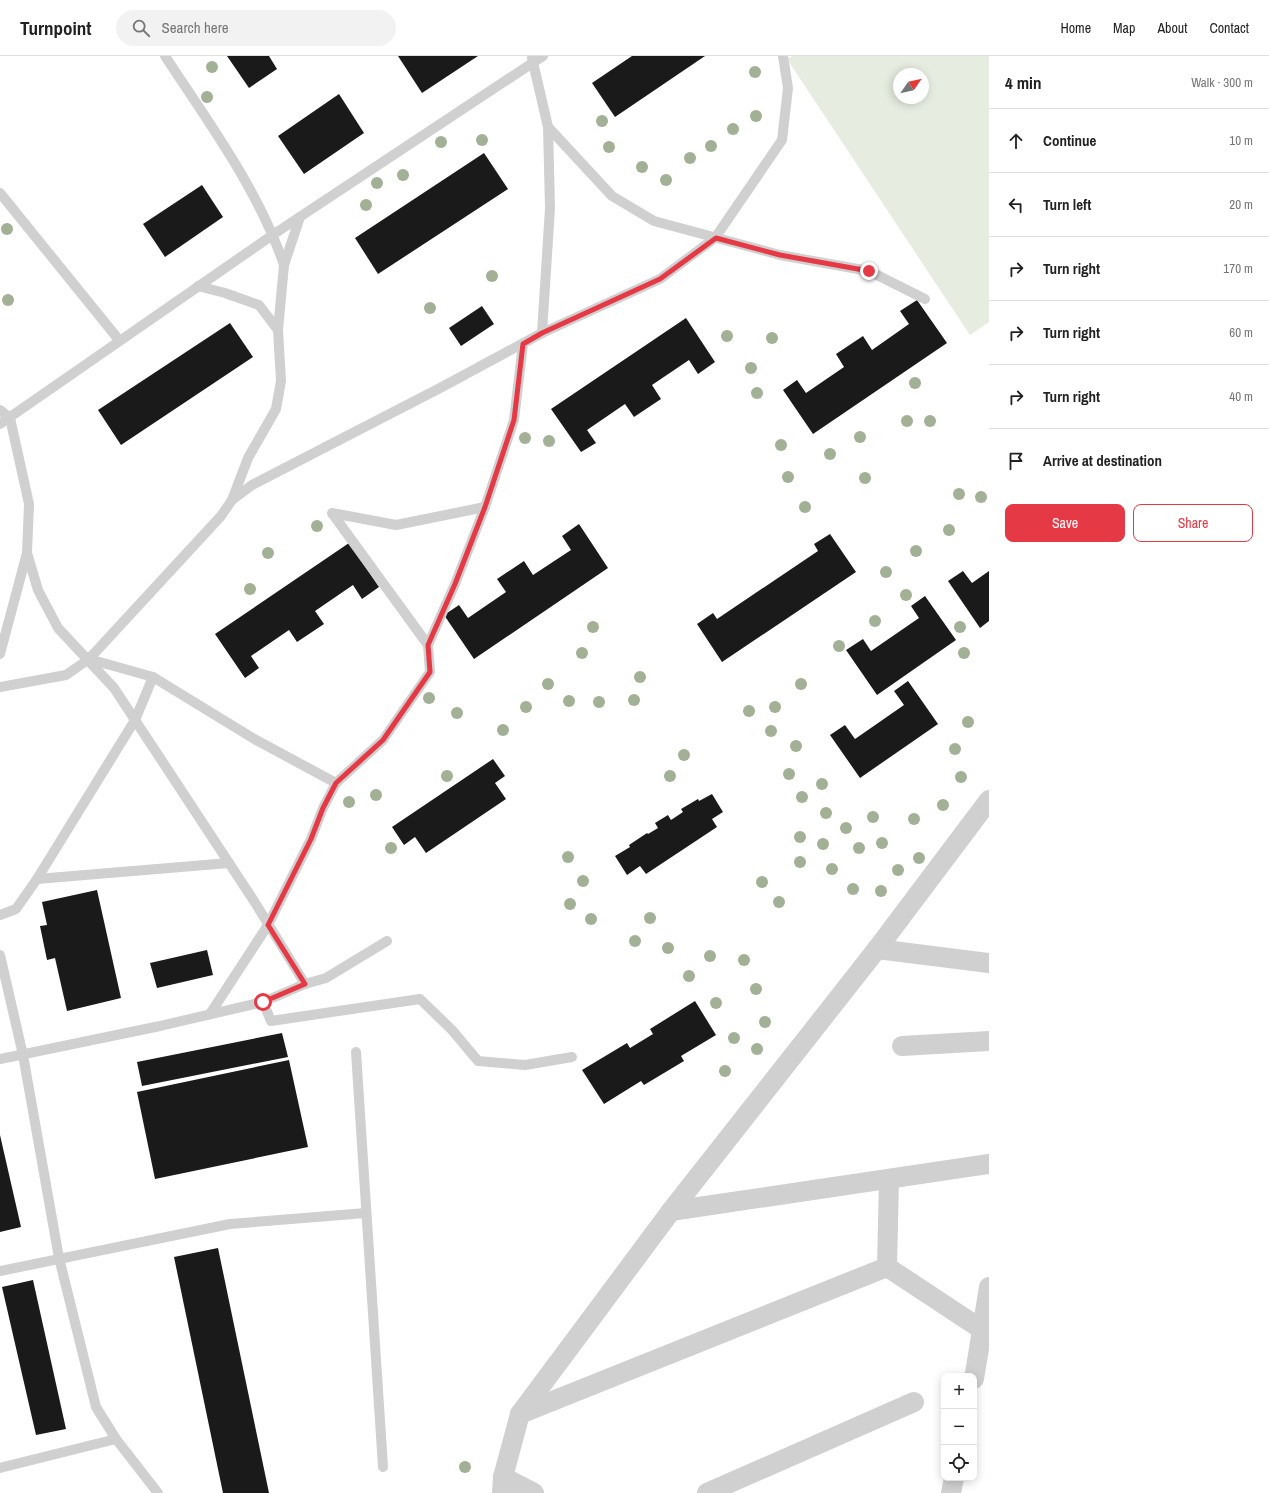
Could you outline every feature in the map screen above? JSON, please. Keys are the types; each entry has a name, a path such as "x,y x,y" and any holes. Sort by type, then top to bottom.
{"street":[{"path":"534,1493 502,1485 520,1414 671,1211 877,949 989,800"},
{"path":"877,949 989,963"},
{"path":"902,1046 989,1041"},
{"path":"671,1211 989,1164"},
{"path":"887,1267 889,1179"},
{"path":"520,1414 887,1267"},
{"path":"887,1267 981,1329"},
{"path":"975,1373 989,1287"},
{"path":"707,1493 914,1402"},
{"path":"951,1493 953,1481"}],"lane":[{"path":"165,56 233,158 274,234 284,265"},
{"path":"0,424 274,234 533,59 543,56"},
{"path":"232,500 252,485 542,333 660,279 716,238 782,140 788,88 783,56"},
{"path":"533,59 548,127 550,208 542,333"},
{"path":"548,127 612,196 654,221 780,255 869,271 925,299"},
{"path":"0,193 120,340"},
{"path":"0,687 66,675 89,659 221,516 232,500 248,458 276,409 281,381 278,330 284,265 300,217"},
{"path":"198,286 225,292 259,305 278,330"},
{"path":"210,1014 268,925 311,839 323,808 336,783 383,740 430,672 428,645 455,584 485,507 514,420 523,344"},
{"path":"0,410 10,418 29,504 27,553 0,654"},
{"path":"428,645 332,513 396,525 485,507"},
{"path":"27,553 38,590 58,628 89,659 114,688 229,863 305,984"},
{"path":"89,659 153,677 256,740 336,783"},
{"path":"0,915 16,910 37,879 135,720 153,677"},
{"path":"37,879 229,863"},
{"path":"0,1059 263,1002 305,984 326,978 387,941"},
{"path":"0,955 23,1055 59,1258 96,1407 116,1439 158,1493"},
{"path":"263,1002 271,1020 420,999 452,1030 478,1061 525,1065 572,1057"},
{"path":"356,1052 383,1467"},
{"path":"0,1271 230,1224 366,1213"},
{"path":"0,1468 116,1439"}],"shaded area":[{"path":"792,56 989,56 989,322 970,335 787,59"}],"building":[{"path":"227,56 269,56 277,69 249,88"},
{"path":"398,56 478,56 422,93"},
{"path":"632,56 705,56 615,117 592,83"},
{"path":"339,94 364,133 304,174 278,136"},
{"path":"484,153 508,189 378,274 355,238"},
{"path":"202,185 223,217 165,257 143,224"},
{"path":"917,300 947,343 813,434 783,390 797,380 806,393 844,367 836,354 863,336 872,350 909,324 900,311"},
{"path":"482,306 494,324 461,346 449,328"},
{"path":"686,318 715,362 698,374 689,360 652,385 661,399 634,417 625,404 587,430 596,443 581,452 551,409"},
{"path":"230,323 253,357 121,445 98,410"},
{"path":"579,524 608,568 474,659 444,615 459,605 468,618 506,592 497,579 524,561 533,575 571,550 562,536"},
{"path":"830,534 856,572 722,662 697,624 713,613 717,619 818,551 814,544"},
{"path":"349,543 379,587 362,599 353,585 315,611 324,624 297,642 289,630 251,656 259,668 245,678 215,634"},
{"path":"963,571 972,583 989,571 989,621 980,628 948,581"},
{"path":"925,596 956,640 877,695 846,650 863,639 871,651 919,618 911,606"},
{"path":"908,681 938,724 860,778 830,735 845,725 855,739 904,705 894,691"},
{"path":"493,759 505,776 495,783 506,799 426,853 415,837 404,845 392,827"},
{"path":"712,794 723,812 712,819 717,827 646,874 640,866 627,875 615,856 630,847 629,845 647,833 648,834 658,828 655,823 668,815 671,820 683,812 681,809 698,799 699,801"},
{"path":"97,890 121,998 67,1011 55,958 47,960 40,926 47,925 42,902"},
{"path":"207,950 213,975 157,988 150,963"},
{"path":"695,1001 716,1035 681,1056 684,1061 644,1085 641,1081 604,1104 582,1070 627,1043 630,1048 653,1034 650,1029"},
{"path":"282,1033 288,1057 142,1086 137,1062"},
{"path":"289,1060 308,1147 155,1179 137,1092"},
{"path":"0,1135 21,1227 0,1232"},
{"path":"218,1248 269,1493 223,1493 174,1257"},
{"path":"33,1280 66,1429 36,1435 2,1287"}],"route":[{"path":"263,1002 305,984 268,925 311,839 323,808 336,783 383,740 430,672 428,645 455,584 485,507 514,420 523,344 542,333 660,279 716,238 780,255 869,271"}]}
